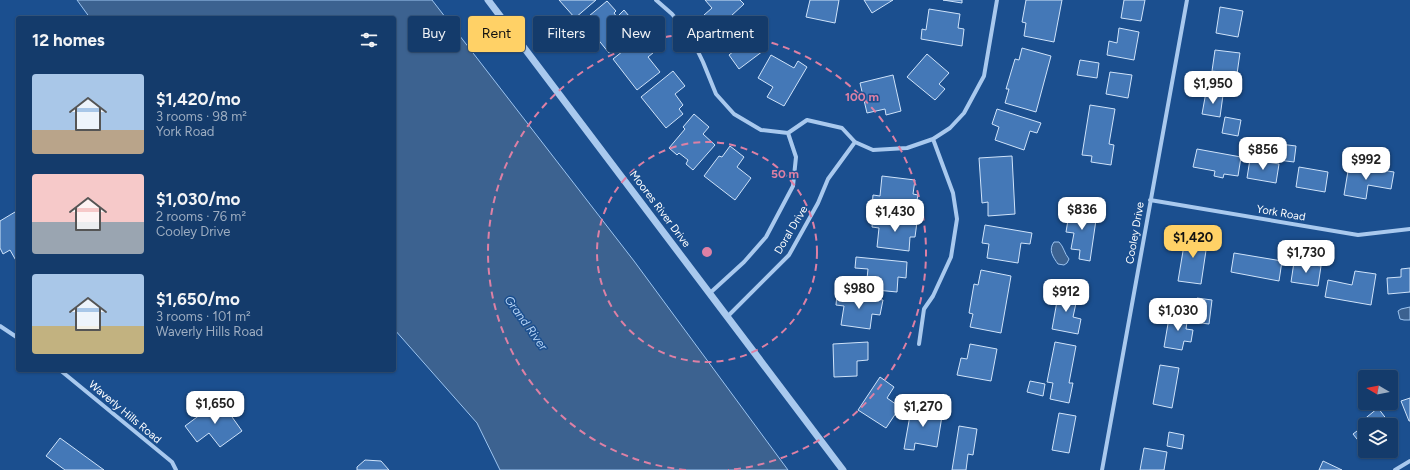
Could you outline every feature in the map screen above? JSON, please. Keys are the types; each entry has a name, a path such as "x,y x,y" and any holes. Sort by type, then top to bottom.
{"street":[{"name":"Moores River Drive","path":"488,0 843,470"},
{"path":"656,0 672,14 690,35 716,94 734,114 761,130 788,133 807,120 842,128 855,142 873,150 907,148 933,139 950,128 964,113 984,76 997,0"},
{"name":"Cooley Drive","path":"1102,470 1186,0"},
{"name":"Doral Drive","path":"710,293 744,262 766,237 793,186 796,157 788,133"},
{"path":"919,344 924,309 933,296 951,257 957,219 953,193 933,139"},
{"name":"Doral Drive","path":"728,316 789,254 818,203 828,179 855,142"},
{"name":"York Road","path":"1150,200 1358,235 1410,229"},
{"path":"0,326 16,337"},
{"name":"Waverly Hills Road","path":"62,372 172,462 176,470"},
{"path":"1395,470 1410,461"}],"water":[{"name":"Grand River","path":"77,0 432,0 444,16 408,16 408,52 460,52 460,36 468,47 468,52 472,52 634,261 788,470 500,470 477,423 396,331 396,16 89,16"},
{"path":"1054,242 1059,242 1069,259 1064,265 1058,264 1053,256 1051,248"},
{"path":"1410,307 1410,320 1400,319 1398,311"}],"building":[{"path":"559,0 596,0 577,16 573,16"},
{"path":"705,0 740,0 744,4 731,16 705,16 704,15 712,8"},
{"path":"810,0 839,0 835,23 806,17"},
{"path":"864,0 893,0 872,13"},
{"path":"943,0 962,0 962,3"},
{"path":"1026,0 1062,0 1054,42 1024,36 1026,23 1022,22"},
{"path":"1124,0 1145,0 1141,21 1121,18"},
{"path":"607,1 616,11 614,13 616,16 607,16 607,51 599,41 599,16 589,16"},
{"path":"1220,7 1243,11 1238,37 1216,33"},
{"path":"929,9 960,14 958,28 964,29 962,46 921,39 922,29 926,30"},
{"path":"624,10 629,16 618,16"},
{"path":"1119,28 1139,32 1134,60 1107,55 1109,41 1117,43"},
{"path":"1022,48 1051,56 1036,112 1005,103 1009,89 1006,89 1015,59 1019,60"},
{"path":"1215,50 1240,53 1237,74 1212,71"},
{"path":"622,52 654,52 648,57 660,72 637,90 613,59"},
{"path":"733,52 762,52 739,69 729,55"},
{"path":"927,54 949,73 939,84 945,89 935,100 907,77"},
{"path":"771,55 794,68 798,61 807,67 784,106 767,97 773,87 758,78"},
{"path":"1080,60 1099,63 1097,78 1077,75"},
{"path":"673,71 685,86 675,94 683,105 679,109 683,114 666,128 641,97"},
{"path":"1110,72 1132,75 1128,98 1106,94"},
{"path":"893,75 901,111 886,115 885,109 867,113 860,83"},
{"path":"1206,92 1223,95 1220,117 1202,114"},
{"path":"1090,105 1115,109 1109,144 1114,145 1111,165 1091,162 1092,156 1082,155"},
{"path":"997,109 1041,123 1037,133 1030,131 1024,150 995,140 999,127 992,124"},
{"path":"694,114 709,127 703,134 715,145 693,170 686,164 688,160 679,153 677,155 669,148 685,129 683,127"},
{"path":"1225,117 1241,120 1238,136 1222,133"},
{"path":"1280,144 1296,146 1294,162 1278,160"},
{"path":"730,146 744,157 737,167 751,178 735,200 704,176 719,156 722,157"},
{"path":"1197,149 1241,157 1238,176 1224,174 1223,178 1214,176 1215,171 1193,167"},
{"path":"1012,156 1015,214 988,216 988,202 982,203 979,158"},
{"path":"1250,159 1279,164 1276,183 1247,178"},
{"path":"1349,165 1394,172 1391,189 1368,185 1366,199 1344,195"},
{"path":"1299,167 1328,172 1325,192 1296,187"},
{"path":"882,176 915,180 913,194 918,195 915,211 872,206 873,195 880,196"},
{"path":"1070,208 1097,213 1090,261 1079,259 1080,250 1071,249 1074,233 1066,232"},
{"path":"15,212 16,214 16,260 10,250 3,254 0,248 0,221"},
{"path":"873,217 917,222 915,237 910,237 909,251 877,247 879,228 872,227"},
{"path":"985,225 1032,233 1030,244 1021,243 1018,263 987,258 989,244 982,243"},
{"path":"1186,233 1208,237 1201,284 1178,281"},
{"path":"1234,253 1282,261 1279,281 1231,272"},
{"path":"856,257 907,262 906,278 898,277 897,292 866,289 868,269 855,268"},
{"path":"1294,262 1321,266 1318,286 1291,282"},
{"path":"1410,268 1410,292 1388,294 1387,278 1401,277 1401,269"},
{"path":"981,270 1011,276 1001,333 970,327 973,314 969,313 974,284 978,285"},
{"path":"1355,271 1376,274 1371,305 1325,297 1328,280 1352,285"},
{"path":"1059,290 1078,294 1073,317 1081,319 1078,334 1052,329"},
{"path":"837,294 883,300 880,315 872,314 870,329 841,325 844,306 836,305"},
{"path":"1197,298 1212,300 1209,324 1193,322"},
{"path":"1170,312 1188,315 1186,329 1193,330 1191,342 1184,341 1182,350 1164,347"},
{"path":"868,342 868,360 857,361 857,376 834,377 833,344"},
{"path":"1055,342 1076,346 1069,383 1073,383 1069,403 1050,399 1053,383 1047,382"},
{"path":"970,344 997,349 991,381 957,375 961,358 967,359"},
{"path":"1160,365 1179,368 1172,408 1153,404"},
{"path":"880,377 894,387 887,398 900,407 886,428 858,410"},
{"path":"1030,381 1045,384 1043,396 1027,392"},
{"path":"1410,398 1410,421 1409,421 1401,401"},
{"path":"220,400 242,431 220,447 209,433 197,442 185,426"},
{"path":"912,404 928,407 927,413 942,416 937,447 915,443 914,450 904,449"},
{"path":"1376,410 1380,410 1386,418 1366,418"},
{"path":"1059,413 1076,416 1069,453 1052,450"},
{"path":"959,426 977,429 973,455 968,454 966,470 952,470"},
{"path":"1358,430 1358,440 1353,434"},
{"path":"1169,432 1184,435 1182,449 1167,446"},
{"path":"60,438 104,470 65,470 46,456"},
{"path":"1144,448 1167,452 1164,470 1140,470"},
{"path":"365,460 381,461 389,470 357,470 357,467"},
{"path":"1323,461 1342,470 1319,470"}]}
